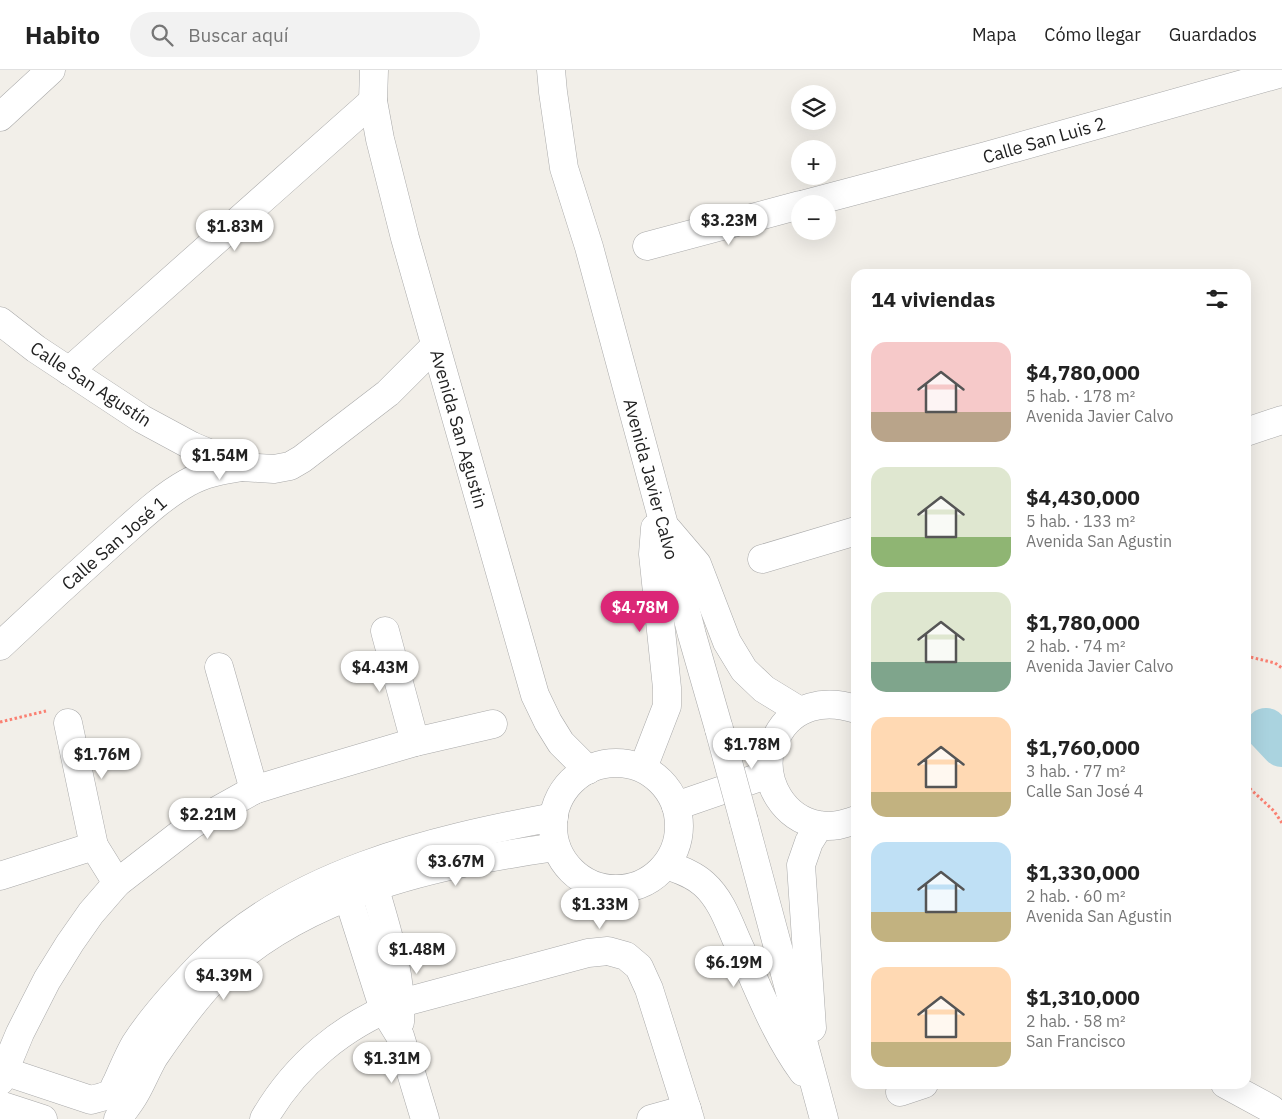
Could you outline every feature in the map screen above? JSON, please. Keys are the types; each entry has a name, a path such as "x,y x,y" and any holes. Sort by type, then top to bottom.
{"street":[{"path":"0,117 51,70"},
{"name":"Avenida San Agustin","path":"374,70 373,101 387,166 435,346 535,695 560,743 588,770"},
{"name":"Avenida Javier Calvo","path":"552,70 553,92 564,168 589,247 692,635 824,1119"},
{"name":"Calle San Luis 2","path":"836,196 1282,73"},
{"path":"69,371 373,101"},
{"path":"647,246 791,207"},
{"name":"Calle San Agustín","path":"0,320 36,349 142,419 192,446 242,467 274,469 290,466 302,459 388,393 435,346"},
{"path":"1251,430 1282,420"},
{"name":"Calle San José 1","path":"0,646 72,579 167,496 188,482 214,472 242,467"},
{"path":"661,515 697,564 727,642 744,670 764,689 800,711"},
{"path":"643,768 667,706 667,688 653,554 661,515"},
{"path":"762,559 851,532"},
{"path":"385,631 415,742"},
{"path":"219,667 254,790"},
{"path":"851,700 820,704 800,711 781,727 770,749 769,774 774,792 786,808 801,819 819,826 840,826 851,822"},
{"path":"68,723 94,846 116,883"},
{"path":"493,724 415,742 254,790 193,824 116,883 91,913 47,980 1,1074 91,1100 102,1098 111,1092 135,1044 174,992 214,951 248,924 283,901 345,886 371,877 460,837 554,817"},
{"path":"615,763 643,768 657,777 669,790 676,806 680,826 676,846 667,865 646,882 619,889 592,885 570,870 556,847 553,831 554,817 560,797 572,781 588,770 615,763"},
{"path":"676,806 769,774"},
{"path":"816,1092 801,865 808,842 819,826"},
{"path":"0,876 94,846"},
{"path":"371,877 556,847"},
{"path":"667,865 690,874 704,884 719,902 767,1010 788,1052 816,1092"},
{"path":"371,877 392,954 393,1006"},
{"path":"345,886 393,1006 425,1119"},
{"path":"118,1119 136,1093 153,1059 190,1009 218,976 258,944 345,886"},
{"path":"264,1119 303,1066 350,1027 393,1006 588,952 608,951 626,956 638,967 649,989 688,1114 651,1119"},
{"path":"1234,1089 1271,1109 1282,1118"},
{"path":"0,1105 43,1119"}],"path":[{"path":"1251,657 1275,664 1282,668"},
{"path":"0,722 55,710 68,723"},
{"path":"1251,792 1274,811 1282,823"}],"waterway":[{"path":"1266,729 1282,746"}]}
